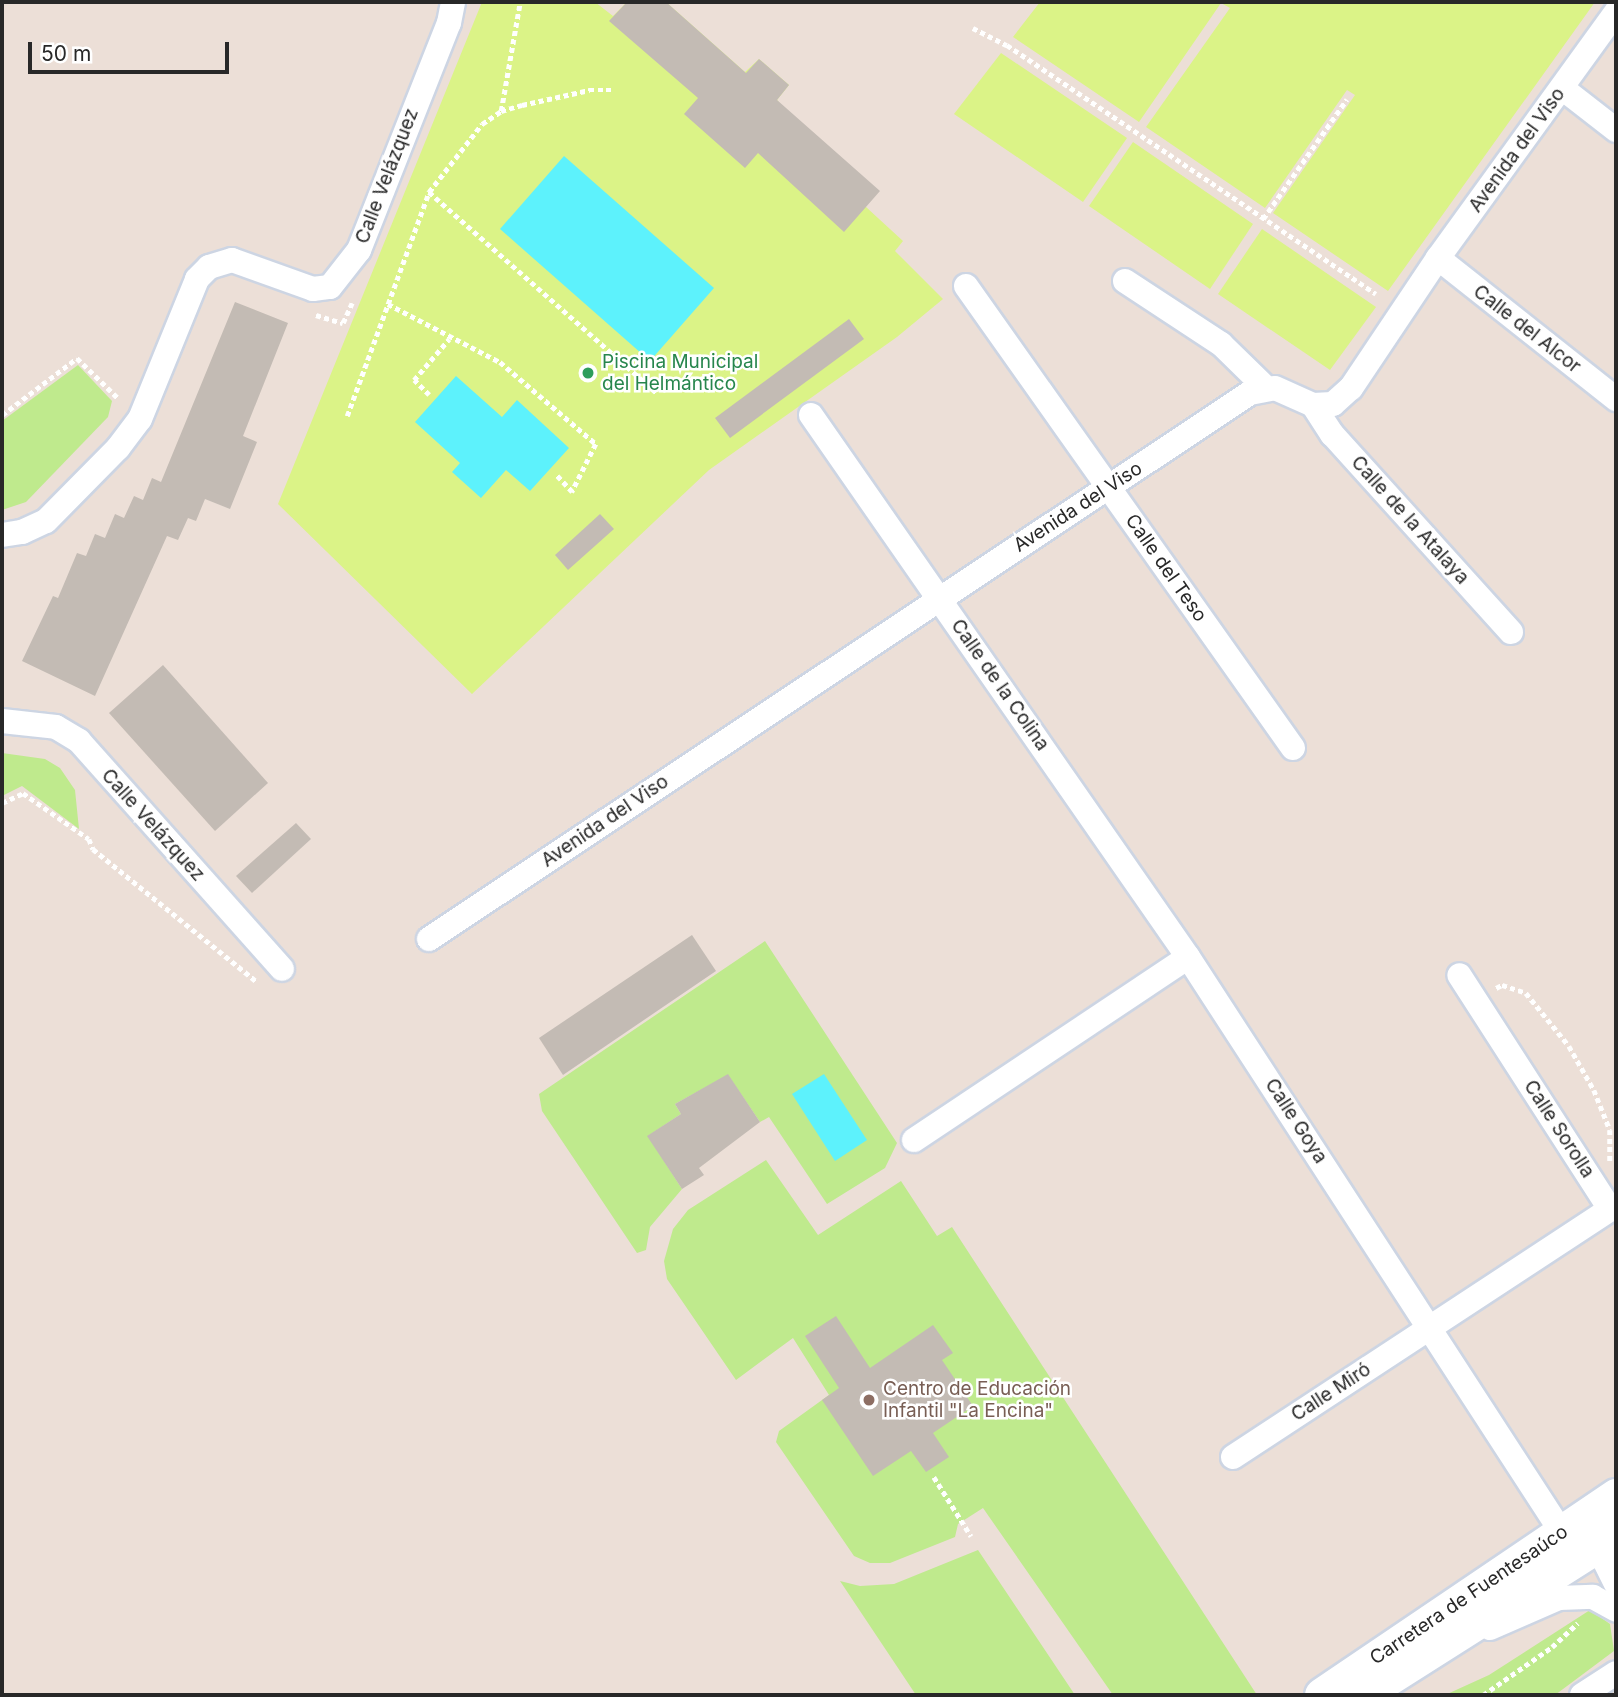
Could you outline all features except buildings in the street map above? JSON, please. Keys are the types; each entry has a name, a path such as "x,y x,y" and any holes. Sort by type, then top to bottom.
{"main road":[{"name":"Carretera de Fuentesaúco","path":"1322,1695 1616,1496"},
{"path":"1607,1539 1606,1522 1616,1516"},
{"path":"1514,1600 1548,1557 1564,1546 1566,1528"},
{"name":"Carretera de Fuentesaúco","path":"1361,1695 1438,1650 1607,1539"}],"street":[{"name":"Calle Velázquez","path":"2,535 22,533 46,521 118,448 140,419 197,279 209,267 232,260 313,289 330,287 352,260 449,23 453,2"},
{"name":"Avenida del Viso","path":"1313,405 1333,404 1351,388 1438,258 1616,12"},
{"path":"1562,88 1616,130"},
{"name":"Calle del Alcor","path":"1438,258 1616,399"},
{"path":"1125,281 1221,344 1265,387 1292,393 1313,405"},
{"name":"Calle del Teso","path":"967,286 1293,748"},
{"name":"Avenida del Viso","path":"429,939 1250,393 1265,387"},
{"name":"Calle de la Atalaya","path":"1313,405 1332,434 1511,632"},
{"name":"Calle de la Colina","path":"811,415 1188,957"},
{"name":"Calle Velázquez","path":"2,721 56,727 79,741 282,969"},
{"path":"914,1140 1188,957"},
{"name":"Calle Goya","path":"1188,957 1555,1521 1566,1528 1607,1539"},
{"name":"Calle Sorolla","path":"1430,1327 1610,1209 1459,975"},
{"name":"Calle Miró","path":"1233,1457 1430,1327"},
{"path":"1438,1650 1559,1598 1611,1599 1607,1539"},
{"path":"1582,1695 1616,1673"}],"path":[{"path":"501,111 520,2"},
{"path":"973,27 1007,46 1376,294"},
{"path":"347,416 429,192 482,124 501,111 589,90 612,90"},
{"path":"1264,219 1347,99"},
{"path":"429,192 656,392"},
{"path":"309,312 343,323 363,271 352,260"},
{"path":"388,304 449,339 500,362 596,444 572,492 556,475"},
{"path":"429,395 414,380 449,339"},
{"path":"2,415 77,358 119,400"},
{"path":"2,803 23,793 89,839"},
{"path":"1474,998 1502,985 1526,993 1569,1046 1594,1090 1610,1130 1610,1167 1598,1191"},
{"path":"934,1478 971,1536"},
{"path":"1483,1695 1552,1647 1611,1599"}],"green space":[{"name":"Piscina Municipal del Helmántico","path":"482,2 595,2 613,16 627,2 666,2 745,72 759,59 789,85 777,100 866,207 903,241 895,251 943,299 897,337 709,470 472,694 278,504"},
{"path":"1040,2 1595,2 1388,291 1273,213 1355,95 1347,90 1265,208 1146,127 1230,8 1221,3 1139,122 1013,37"},
{"path":"1001,53 1127,138 1083,202 954,114"},
{"path":"1133,142 1253,224 1210,289 1089,206"},
{"path":"1262,229 1376,307 1330,370 1218,294"},
{"path":"78,365 112,401 108,417 26,502 2,510 2,421"},
{"path":"2,753 45,759 60,768 75,790 79,829 22,786 2,796"},
{"path":"765,941 897,1143 885,1168 827,1204 769,1117 760,1122 728,1075 675,1104 681,1114 648,1136 682,1189 650,1227 646,1250 637,1253 542,1111 539,1094"},
{"path":"766,1160 818,1235 901,1181 937,1236 952,1227 1257,1695 1113,1695 983,1508 958,1524 955,1537 890,1563 870,1563 854,1556 776,1442 779,1431 829,1395 793,1338 736,1380 667,1279 664,1261 673,1229 688,1210"},
{"path":"978,1550 1075,1695 916,1695 840,1581 860,1586 894,1584"},
{"path":"1590,1610 1610,1624 1614,1651 1555,1695 1445,1695 1489,1675"}],"water":[{"path":"564,156 714,288 650,361 500,229"},
{"path":"456,376 502,417 517,400 569,448 530,491 506,470 481,498 452,472 460,463 415,422"},
{"path":"824,1074 867,1140 835,1161 792,1094"}],"place":[{"name":"Piscina Municipal del Helmántico","path":"588,373"},
{"name":"Centro de Educación Infantil \"La Encina\"","path":"869,1400"}]}
